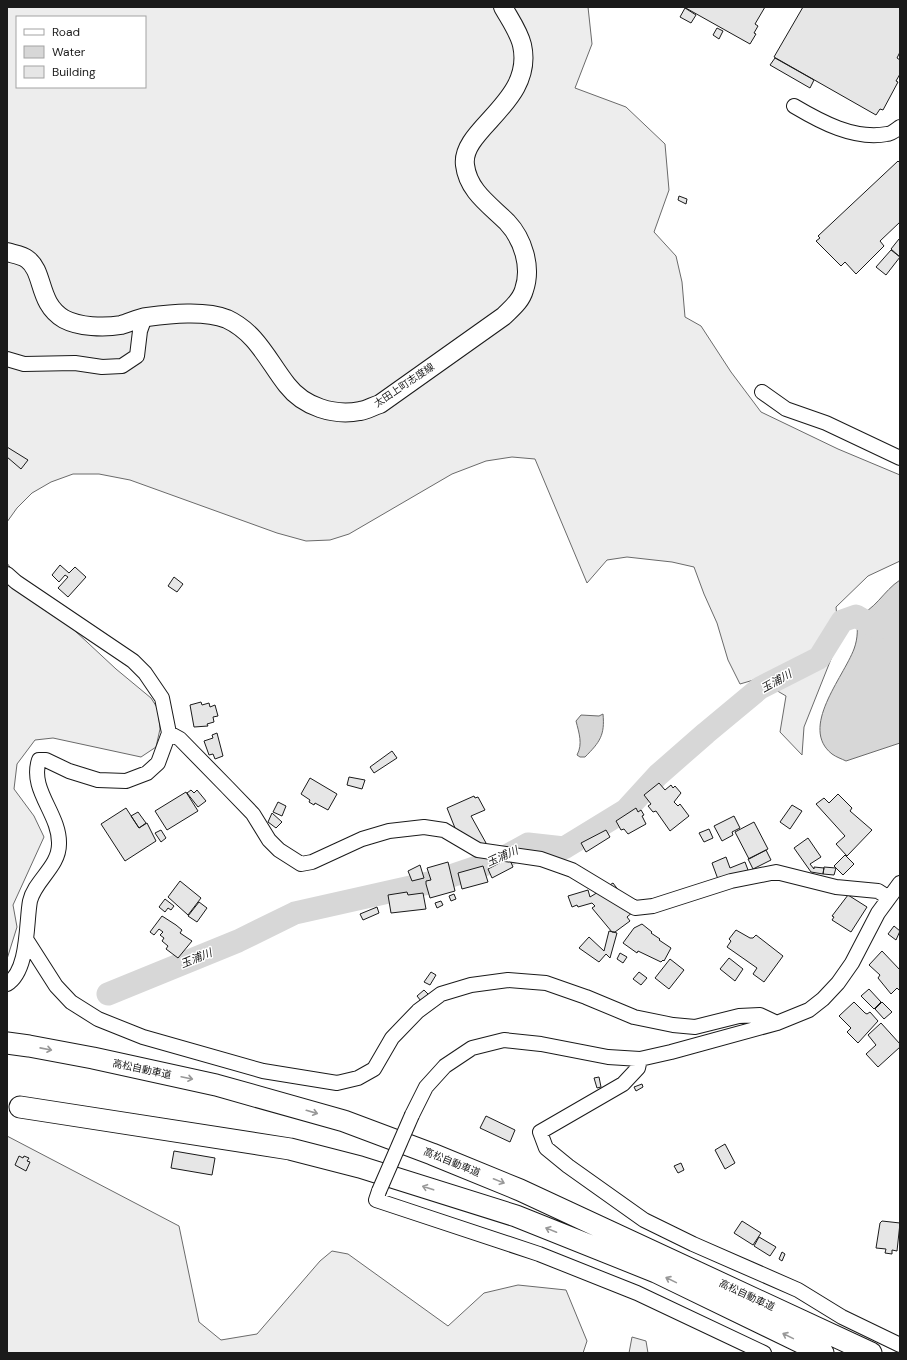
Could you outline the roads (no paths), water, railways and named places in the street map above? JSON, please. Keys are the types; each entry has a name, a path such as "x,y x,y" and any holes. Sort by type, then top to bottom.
{"highway":[{"name":"高松自動車道","path":"7,1043 93,1058 216,1085 344,1121 432,1154 520,1190 871,1353"},
{"name":"高松自動車道","path":"20,1107 290,1149 360,1167 516,1216 649,1269 823,1353"}],"main road":[{"name":"太田上町志度線","path":"7,252 27,259 31,263 44,296 52,310 65,319 81,324 100,326 120,325 146,317 203,313 220,316 237,324 252,336 288,386 303,400 322,409 341,413 361,411 380,404 504,316 517,304 524,290 527,277 524,251 518,238 508,224 480,197 468,181 464,163 469,147 508,100 519,82 524,63 522,43 503,7"}],"street":[{"path":"794,106 819,121 844,131 872,135 888,134 900,127"},
{"path":"7,359 24,364 75,364 102,367 122,366 137,356 140,332 146,317"},
{"path":"762,392 786,409 826,423 900,458"},
{"path":"7,574 16,582 133,661 145,673 162,698 169,733 158,763 147,773 126,781 98,780 68,771 46,760 39,760 37,767 38,784 56,825 60,845 55,862 30,899 22,962 11,982 7,984"},
{"path":"169,733 180,739 228,787 253,814 269,840 280,850 301,864 369,837 389,831 424,827 444,830 478,850 541,859 572,870 635,908 653,906 731,881 776,872 836,887 878,891 889,898"},
{"path":"764,1353 637,1293 539,1254 377,1196 412,1115 426,1087 445,1066 472,1048 504,1040 541,1044 608,1057 640,1059 777,1023 809,1010 823,999 838,983 852,963 878,913 900,883"},
{"path":"26,939 56,986 71,1002 98,1019 143,1037 263,1071 337,1082 358,1078 374,1069 392,1038 418,1011 441,994 471,985 508,980 546,983 586,997 634,1017 673,1025 696,1027 739,1016 760,1015 777,1023"},
{"path":"640,1059 638,1068 623,1084 540,1132 546,1148 568,1166 644,1220 693,1244 798,1290 842,1317 900,1345"}],"water":[{"path":"900,580 900,743 846,761 832,754 823,743 820,731 826,703 854,649 857,633 856,616 868,610"},
{"path":"603,714 602,733 598,742 585,757 580,757 577,755 580,743 576,721 581,715 599,716"}],"waterway":[{"name":"玉浦川","path":"108,994 238,941 295,913 433,882 501,859 528,844 564,848 626,810 658,775 760,688 819,658 842,621 856,616 877,628 900,624"}]}
